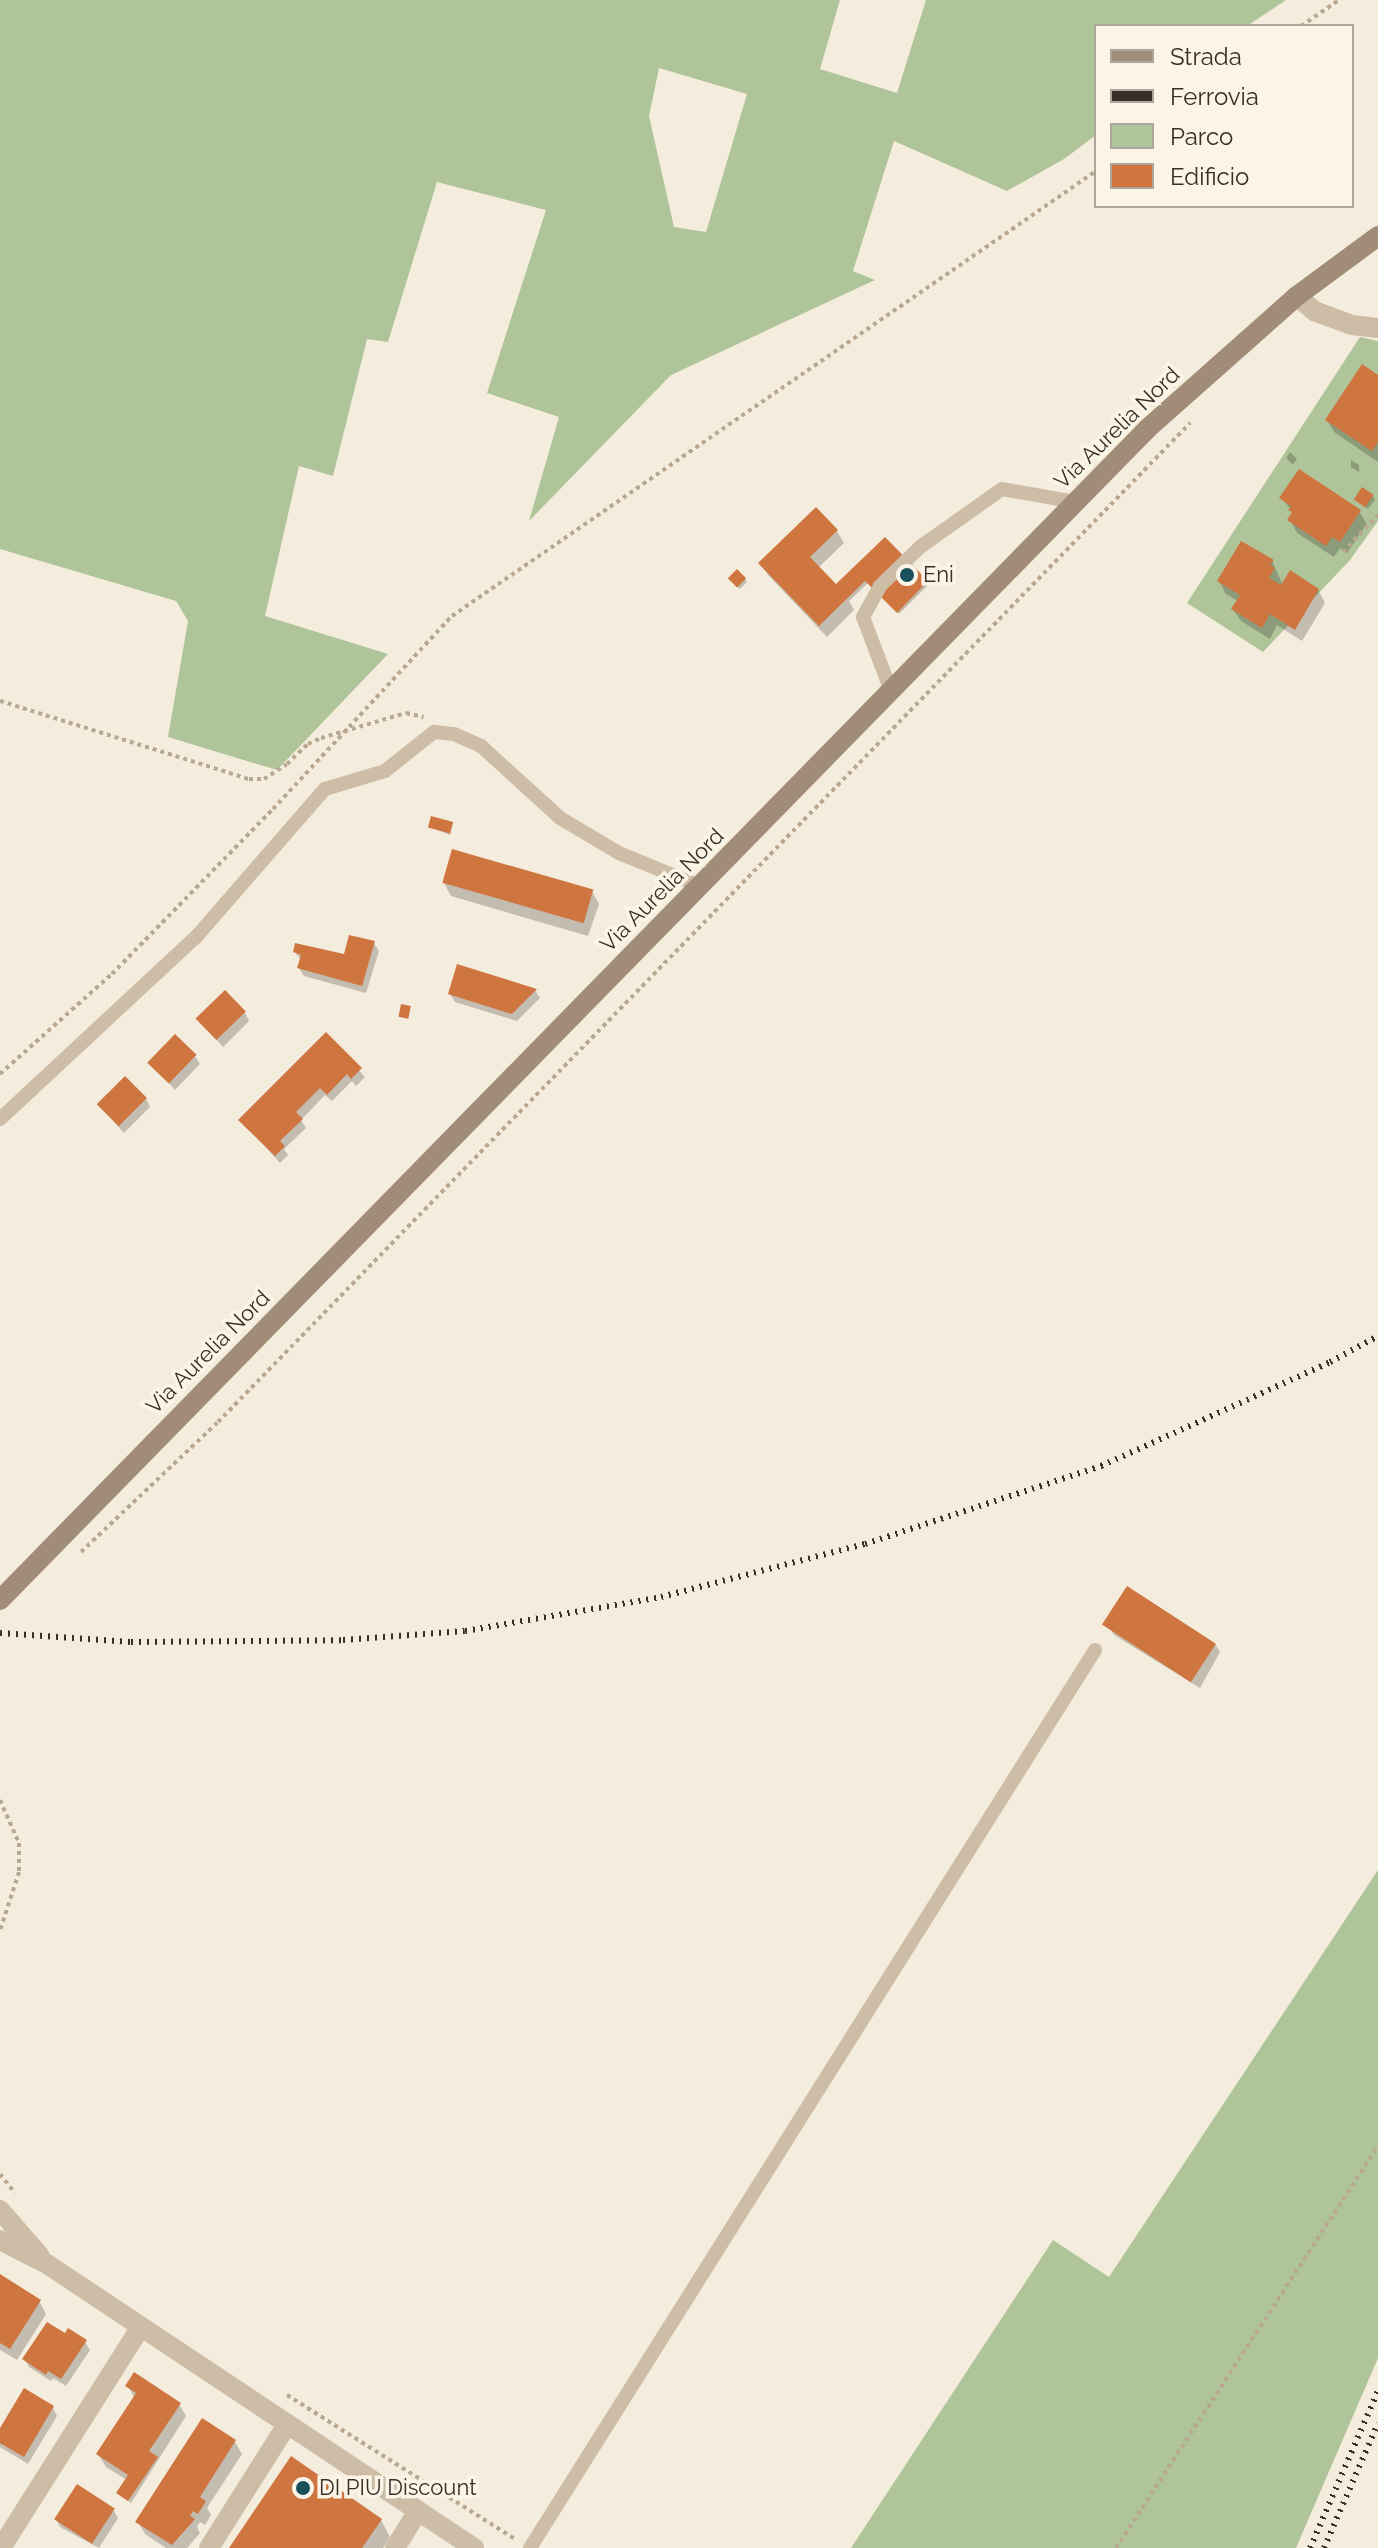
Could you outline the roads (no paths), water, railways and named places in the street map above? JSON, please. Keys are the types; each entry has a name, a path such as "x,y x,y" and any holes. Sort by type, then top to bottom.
{"main road":[{"name":"Via Aurelia Nord","path":"0,1600 1076,502 1218,364 1297,296 1378,236"}],"street":[{"path":"1297,296 1314,311 1352,325 1378,328"},
{"path":"0,2210 47,2264"},
{"path":"0,2240 47,2264 286,2426 474,2548"},
{"path":"1,2548 140,2328"},
{"path":"209,2548 286,2426"},
{"path":"395,2548 418,2511"}],"lane":[{"path":"891,691 863,617 880,586 920,547 1002,489 1076,502"},
{"path":"0,1119 197,936 325,789 385,771 434,732 454,734 481,746 560,818 619,853 699,886"},
{"path":"529,2548 1095,1650"}],"railway":[{"path":"0,1633 131,1642 343,1640 465,1631 661,1597 865,1544 1101,1466 1330,1362 1378,1336"},
{"path":"1310,2548 1378,2391"},
{"path":"1324,2548 1378,2423"}],"place":[{"name":"Eni","path":"907,575"},
{"name":"DI PIU Discount","path":"303,2488"}]}
